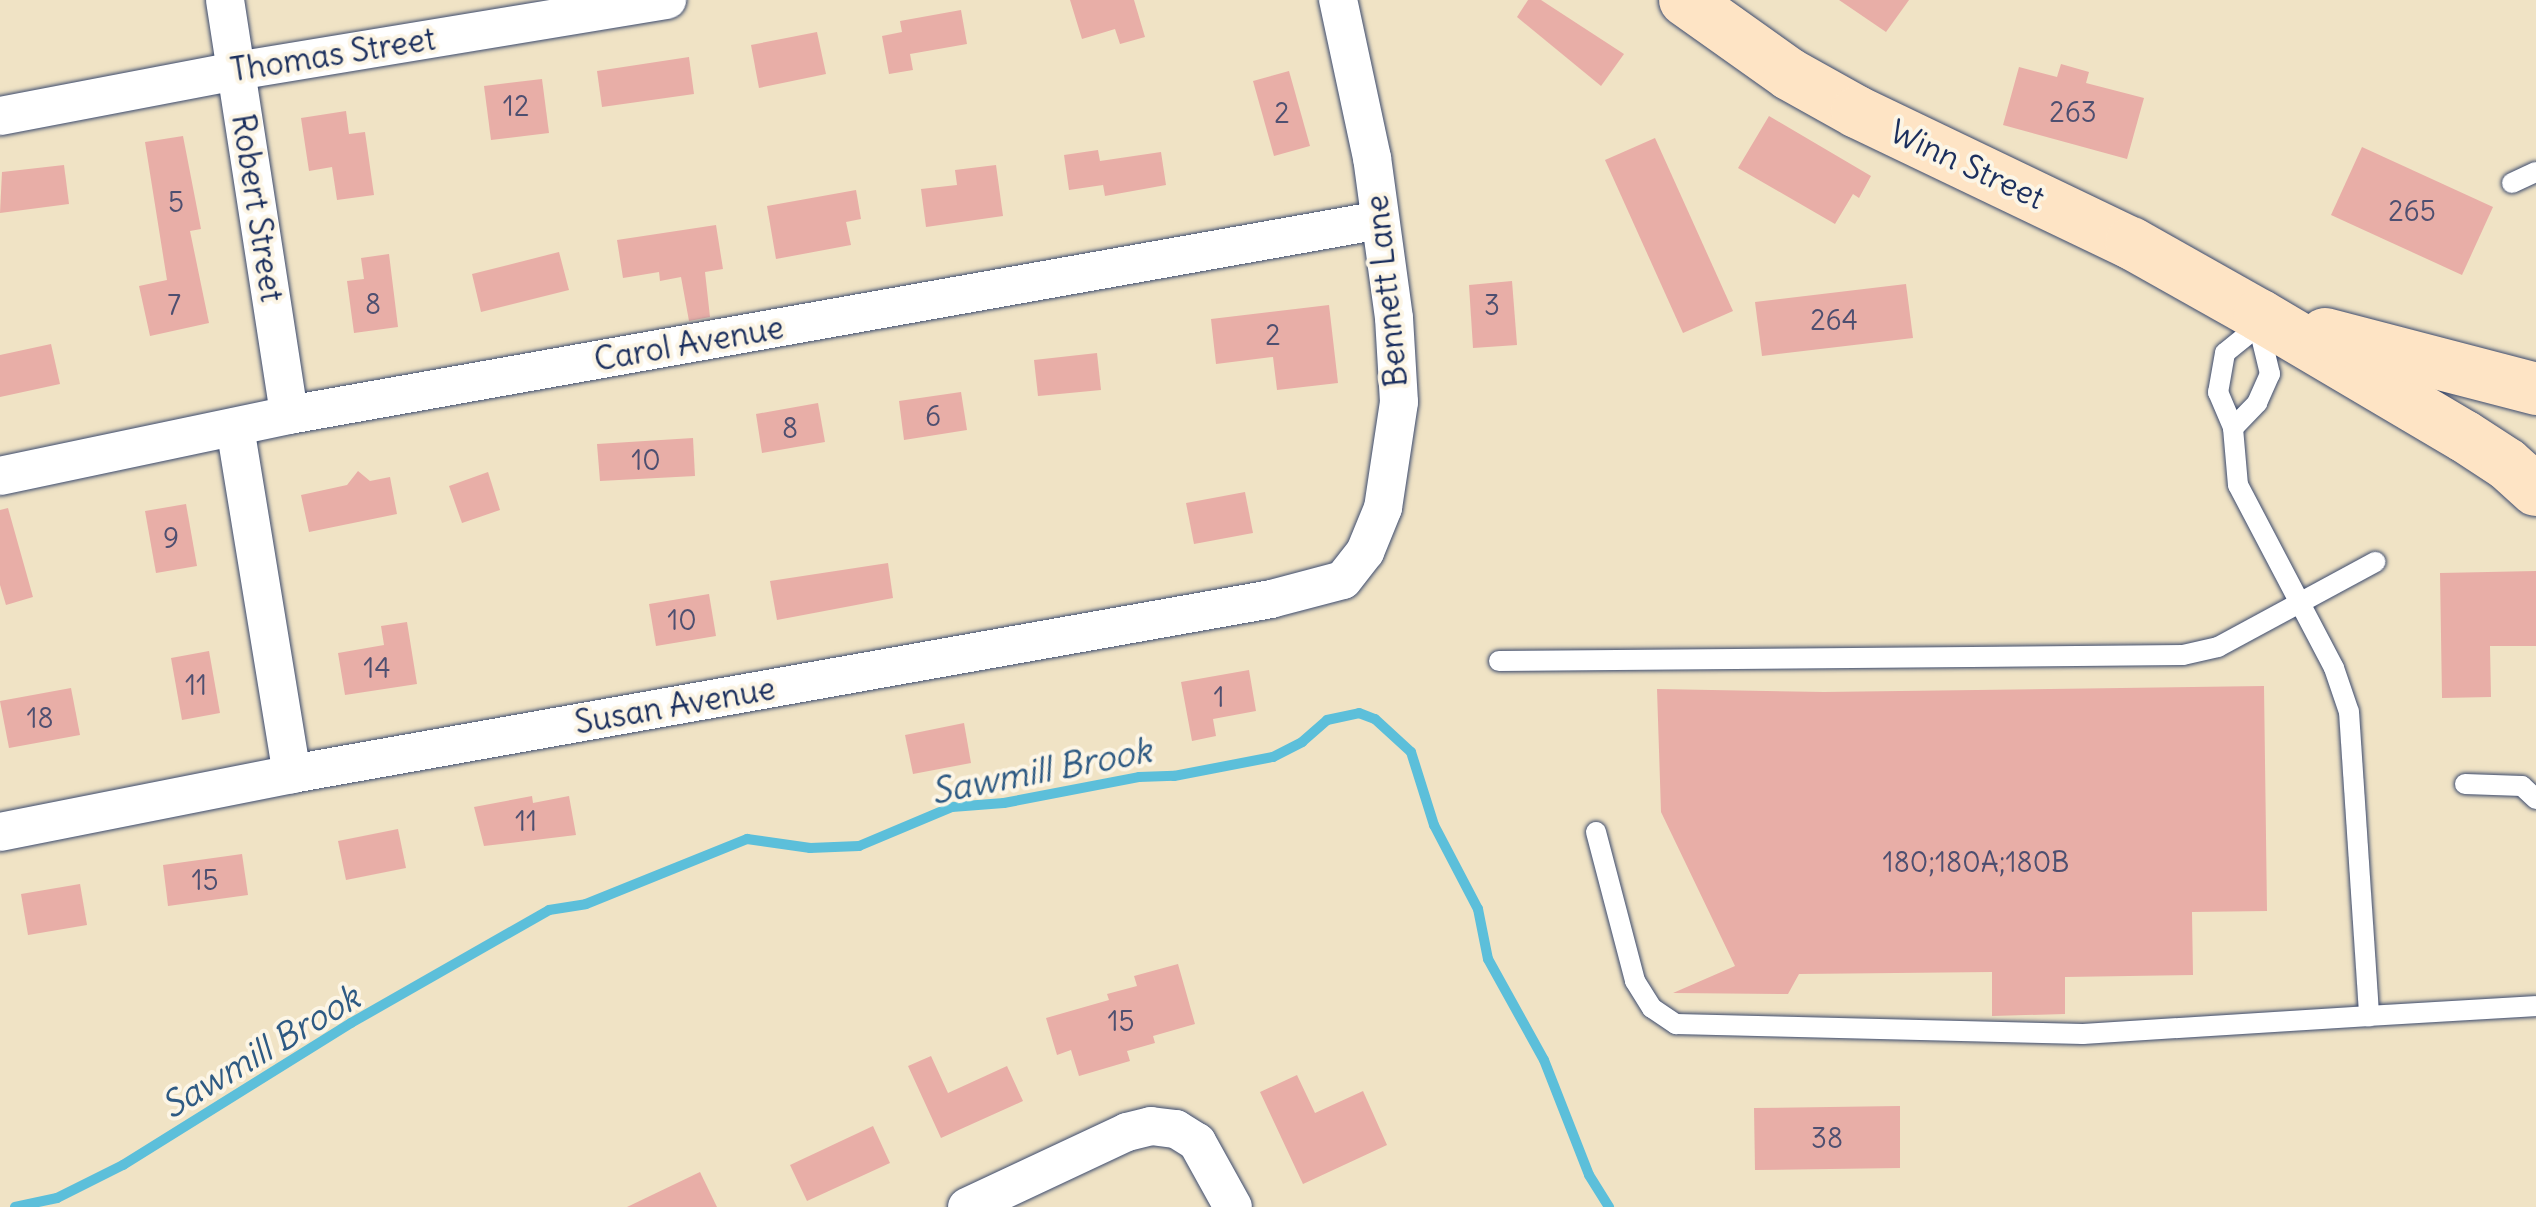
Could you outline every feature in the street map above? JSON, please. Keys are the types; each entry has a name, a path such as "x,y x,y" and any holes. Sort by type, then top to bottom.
{"main road":[{"name":"Winn Street","path":"1685,0 1789,74 1857,112 2130,243 2258,321 2464,436 2507,464 2536,490"},
{"name":"Winn Street","path":"2258,321 2524,391"}],"street":[{"name":"Robert Street","path":"226,0 289,416"},
{"name":"Thomas Street","path":"0,116 236,71 667,0"},
{"name":"Bennett Lane","path":"1338,0 1366,121 1394,318 1398,424 1377,524 1348,576"},
{"name":"Carol Avenue","path":"0,476 289,416 1380,220"},
{"path":"235,427 292,774"},
{"name":"Susan Avenue","path":"0,832 292,774 1271,599 1326,587 1348,576"},
{"path":"967,1207 1134,1128 1160,1126 1184,1133 1203,1148 1233,1207"}],"lane":[{"path":"2512,183 2536,172"},
{"path":"2258,321 2226,353 2218,392 2233,428 2238,485 2334,668 2349,712 2368,1016"},
{"path":"2233,428 2257,404 2270,374 2258,321"},
{"path":"1499,661 2184,655 2218,647 2375,562"},
{"path":"2465,784 2522,786 2536,799"},
{"path":"1596,832 1635,981 1652,1008 1676,1024 2082,1034 2536,1006"}],"building":[{"path":"1070,0 1134,0 1145,37 1120,44 1115,29 1082,39"},
{"path":"1528,0 1541,0 1624,54 1601,86 1517,17"},
{"path":"1839,0 1909,0 1886,32"},
{"path":"961,10 967,44 910,54 913,70 889,74 882,36 902,32 900,21"},
{"path":"817,32 826,74 759,88 751,45"},
{"path":"689,57 694,94 602,107 597,71"},
{"path":"2061,64 2089,72 2086,83 2144,98 2127,159 2003,125 2019,67 2057,77"},
{"path":"1289,71 1310,146 1274,156 1253,81"},
{"path":"542,79 549,133 491,140 484,86"},
{"path":"346,111 349,134 365,132 374,195 337,200 332,167 309,171 301,118"},
{"path":"1769,116 1871,176 1859,198 1853,194 1835,224 1738,168"},
{"path":"183,136 201,229 190,231 209,323 150,336 139,286 167,280 145,142"},
{"path":"1655,138 1733,311 1683,333 1605,160"},
{"path":"2362,147 2493,207 2462,275 2331,215"},
{"path":"1098,150 1100,161 1161,152 1166,185 1105,196 1102,179 1103,185 1069,190 1064,155"},
{"path":"64,165 69,204 0,213 2,172"},
{"path":"996,165 1003,216 926,227 921,189 957,185 955,170"},
{"path":"856,190 861,219 846,222 851,245 776,259 767,206"},
{"path":"716,225 723,269 705,272 710,317 689,321 681,277 660,281 659,272 623,278 617,240"},
{"path":"559,252 569,290 481,312 472,274"},
{"path":"389,254 398,327 354,333 347,281 364,279 361,258"},
{"path":"1512,281 1517,345 1473,348 1469,285"},
{"path":"1906,284 1913,338 1762,356 1755,302"},
{"path":"1329,305 1338,383 1277,390 1273,357 1216,364 1211,319"},
{"path":"51,344 60,384 0,397 0,355"},
{"path":"1097,353 1101,390 1038,396 1034,360"},
{"path":"961,392 967,430 904,440 899,401"},
{"path":"818,403 825,442 762,453 756,414"},
{"path":"693,438 695,476 600,481 597,444"},
{"path":"358,471 370,481 390,477 397,514 309,532 301,495 347,485"},
{"path":"488,472 500,510 462,523 449,486"},
{"path":"1245,492 1253,533 1194,544 1186,503"},
{"path":"186,504 197,566 156,573 145,511"},
{"path":"8,508 33,597 6,605 0,585 0,510"},
{"path":"888,563 893,598 777,620 770,581"},
{"path":"2536,571 2536,646 2490,646 2491,697 2442,698 2440,573"},
{"path":"709,594 716,636 656,646 649,604"},
{"path":"407,622 417,684 345,695 338,653 384,645 381,626"},
{"path":"209,651 220,713 182,720 171,658"},
{"path":"1249,670 1256,711 1213,719 1216,736 1192,741 1181,682"},
{"path":"2264,686 2267,911 2192,912 2193,975 2065,977 2065,1014 1992,1016 1992,972 1799,974 1788,994 1673,993 1735,966 1661,812 1657,689 1824,692"},
{"path":"71,688 80,735 9,748 0,701"},
{"path":"964,723 971,763 913,774 905,735"},
{"path":"532,796 533,803 569,796 576,835 484,846 474,807"},
{"path":"398,829 406,868 346,880 338,841"},
{"path":"242,854 248,895 168,906 163,865"},
{"path":"80,884 87,925 28,935 21,894"},
{"path":"1178,964 1195,1024 1153,1036 1155,1043 1127,1051 1130,1061 1079,1076 1071,1050 1057,1055 1046,1018 1109,1000 1107,994 1137,986 1134,976"},
{"path":"931,1056 948,1093 1007,1066 1023,1101 941,1138 908,1066"},
{"path":"1297,1075 1315,1113 1363,1091 1387,1145 1303,1184 1260,1092"},
{"path":"1900,1106 1900,1168 1755,1170 1754,1108"},
{"path":"873,1126 890,1163 807,1201 790,1165"},
{"path":"700,1172 717,1207 627,1207"}],"waterway":[{"name":"Sawmill Brook","path":"15,1207 57,1198 123,1165 351,1023 549,910 586,904 747,839 810,848 859,846 952,807 1004,803 1273,757 1302,742 1327,720 1359,713 1375,719 1411,752 1434,825 1478,909 1488,959 1544,1060 1589,1175 1609,1207"}]}
